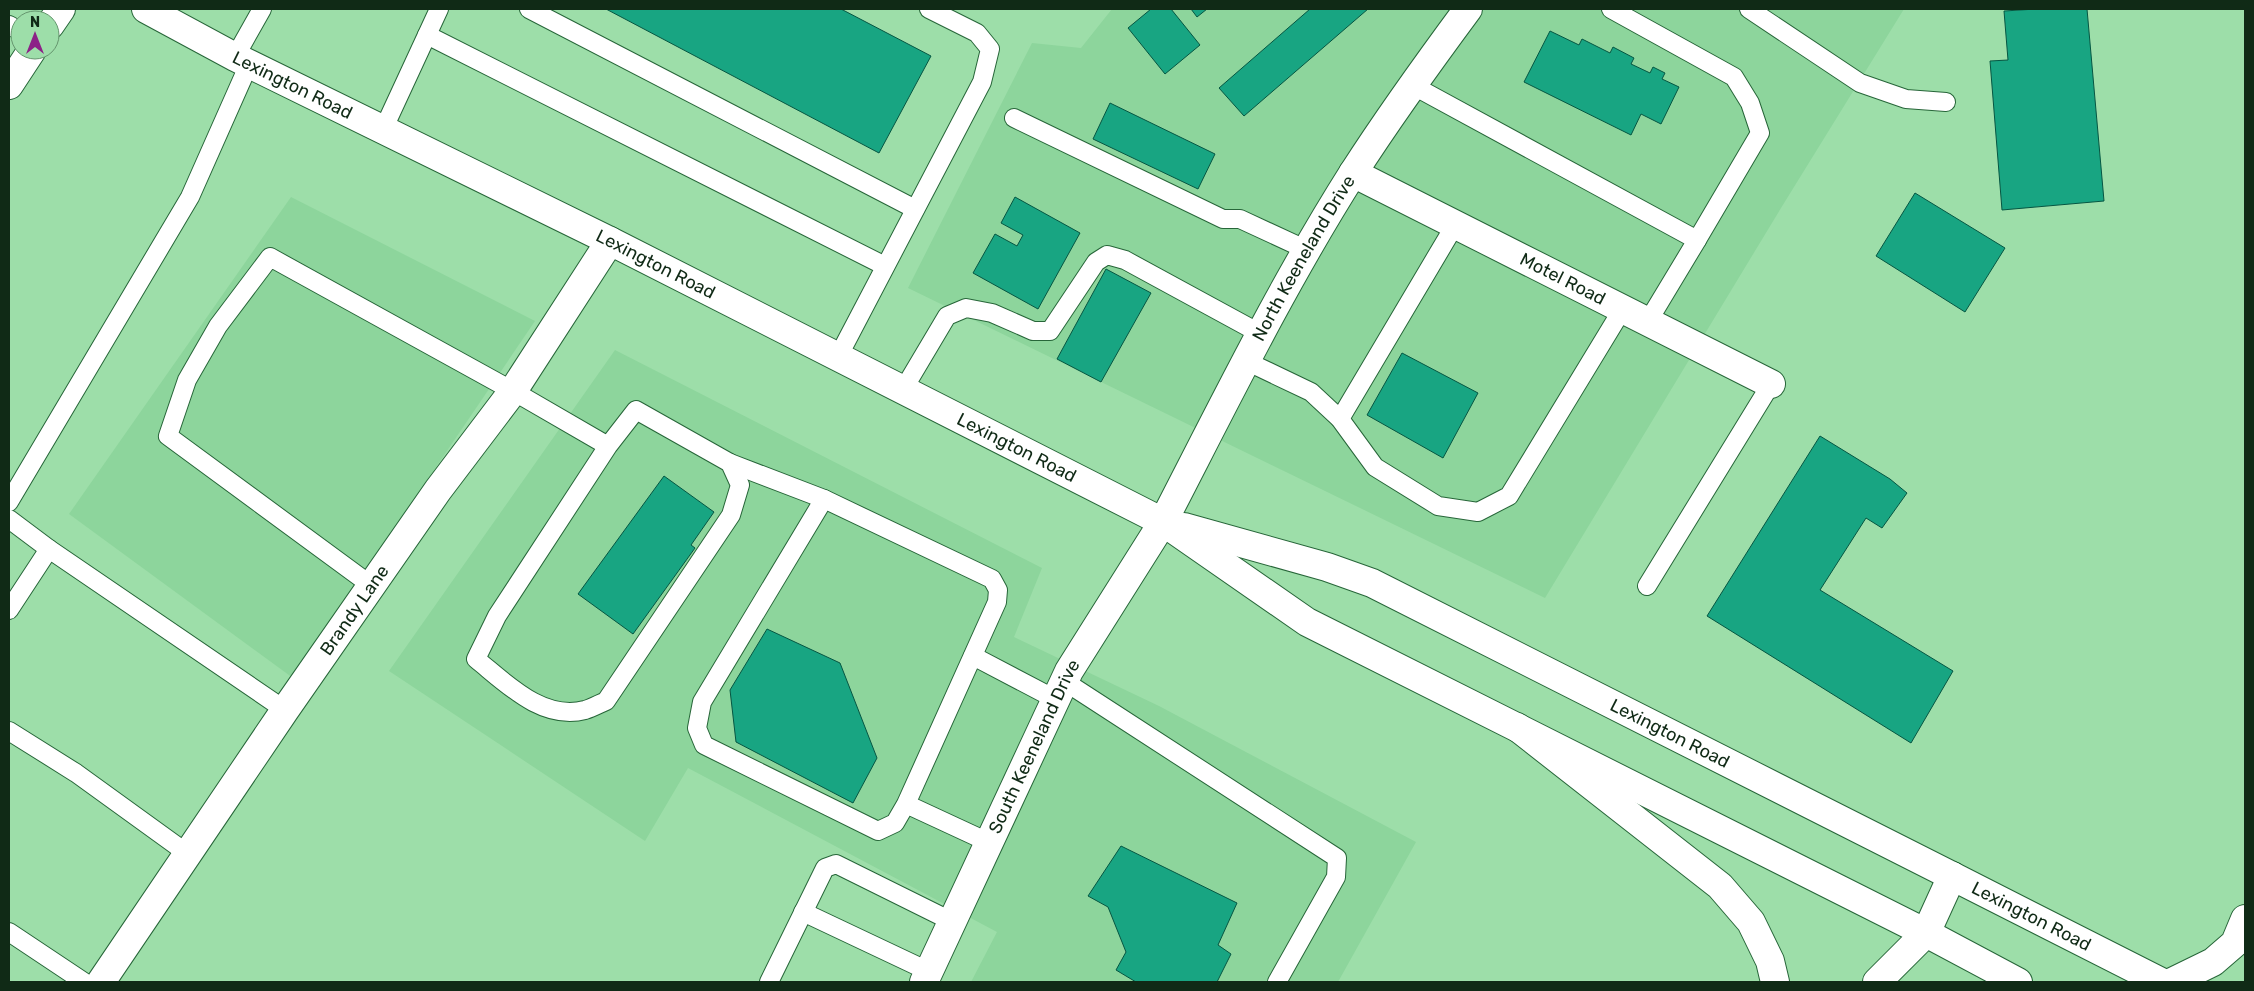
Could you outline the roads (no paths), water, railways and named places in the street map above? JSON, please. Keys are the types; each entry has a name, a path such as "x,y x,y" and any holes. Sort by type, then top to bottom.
{"main road":[{"name":"Lexington Road","path":"146,9 242,60 610,241 1163,522 1306,622 1926,933 2018,982"},
{"name":"North Keeneland Drive","path":"1163,522 1246,361 1307,250 1353,173 1412,85 1468,9"},
{"path":"9,85 25,60"},
{"name":"Motel Road","path":"1353,173 1771,384"},
{"name":"Brandy Lane","path":"102,980 285,710 438,490 513,390 610,241"},
{"name":"Lexington Road","path":"1163,522 1327,567 1372,583 2161,982"},
{"name":"South Keeneland Drive","path":"927,977 1059,690 1163,522"},
{"path":"1517,727 1720,886 1751,922 1770,960 1775,982"},
{"path":"1878,982 1926,933 1952,876"},
{"path":"2172,982 2213,962 2235,942 2245,919"}],"lane":[{"path":"9,502 190,197 262,9"},
{"path":"383,130 439,9"},
{"path":"529,9 915,209"},
{"path":"838,357 982,82 990,49 977,33 930,9"},
{"path":"1611,9 1734,77 1750,103 1760,133 1648,323"},
{"path":"1749,9 1860,83 1906,98 1946,102"},
{"path":"427,35 885,266"},
{"path":"1412,85 1697,240"},
{"path":"1014,118 1223,219 1240,219 1307,250"},
{"path":"1340,419 1455,225"},
{"path":"903,390 947,316 966,308 992,313 1033,331 1050,331 1096,262 1107,255 1126,260 1261,334"},
{"path":"372,586 168,436 187,380 218,326 270,257 513,390 608,446"},
{"path":"1246,361 1311,392 1340,419 1375,467 1438,506 1478,512 1509,496 1622,310"},
{"path":"1646,586 1771,384"},
{"path":"730,463 740,485 731,515 606,701 584,710 556,710 530,702 476,659 497,616 608,446 636,410 730,463 824,499 992,579 998,590 997,602 906,804 895,823 878,830 704,745 697,728 702,702 824,499"},
{"path":"9,519 49,549 285,710"},
{"path":"9,610 49,549"},
{"path":"973,656 1059,690 1337,858 1336,877 1277,982"},
{"path":"9,731 76,773 188,854"},
{"path":"906,804 988,842"},
{"path":"768,982 825,868 836,864 953,922"},
{"path":"803,912 927,977"},
{"path":"9,932 102,980"}]}
